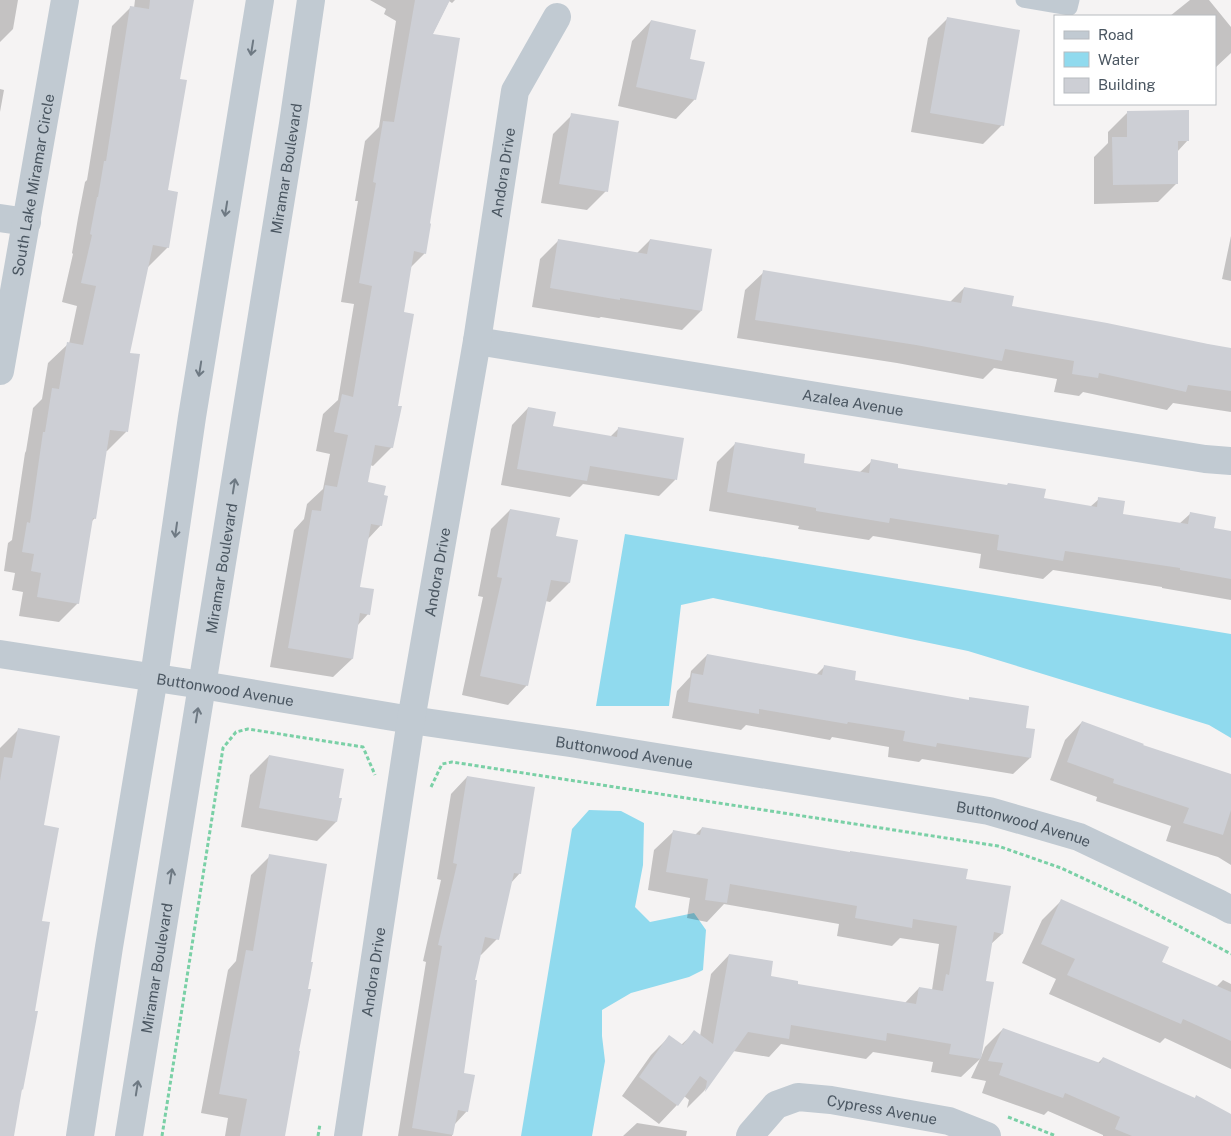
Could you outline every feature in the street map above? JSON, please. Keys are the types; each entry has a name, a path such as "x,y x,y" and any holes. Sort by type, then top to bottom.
{"street":[{"name":"South Lake Miramar Circle","path":"0,371 65,0"},
{"path":"80,1136 260,0"},
{"name":"Miramar Boulevard","path":"129,1136 311,0"},
{"name":"Andora Drive","path":"348,1136 411,720 477,341 515,91 557,17"},
{"path":"0,218 27,222"},
{"name":"Azalea Avenue","path":"477,341 1206,459 1231,461"},
{"name":"Buttonwood Avenue","path":"0,654 990,811 1079,837 1231,910"},
{"name":"Cypress Avenue","path":"750,1136 776,1105 798,1096 949,1121 986,1136"}],"lane":[{"path":"1023,0 1070,8 1072,0"}],"path":[{"path":"162,1136 223,748 236,732 248,729 364,747 375,777"},
{"path":"430,793 431,784 442,764 452,762 998,846 1067,871 1134,902 1231,954"},
{"path":"318,1136 320,1120"}],"water":[{"path":"625,534 1231,634 1231,738 1209,725 968,651 713,598 681,605 669,706 596,706"},
{"path":"589,810 621,811 644,823 643,865 635,907 650,922 694,913 706,930 703,970 689,977 631,993 602,1010 602,1036 605,1061 592,1136 521,1136 572,829"}],"building":[{"path":"150,0 194,0 180,79 187,80 168,190 178,192 169,248 153,245 130,353 140,354 128,432 110,430 96,519 93,518 79,604 37,597 41,573 31,571 34,554 22,552 27,522 30,523 43,432 45,432 52,388 59,389 67,342 83,345 96,286 81,283 92,235 90,234 104,161 106,161 130,6 149,9"},
{"path":"415,0 450,0 433,34 460,38 426,254 414,251 404,312 414,314 398,406 402,406 393,448 375,445 368,482 386,486 384,495 388,496 382,526 371,524 360,587 374,589 370,615 360,613 353,659 288,648 312,510 321,511 325,485 337,487 348,435 334,432 342,394 353,397 372,286 359,283 376,183 373,182 383,121 394,122"},
{"path":"947,17 1020,30 1004,126 930,113"},
{"path":"651,20 696,30 690,59 705,62 696,100 636,87"},
{"path":"1189,110 1189,141 1178,141 1178,184 1113,185 1112,137 1127,137 1127,111"},
{"path":"571,113 619,121 608,192 559,184"},
{"path":"558,239 647,254 650,239 712,249 702,311 550,288"},
{"path":"763,270 961,303 964,287 1014,296 1012,306 1231,348 1231,391 1188,385 1186,392 1099,373 1098,378 1072,374 1074,361 1005,349 1002,361 916,345 755,320"},
{"path":"528,407 556,412 553,426 617,437 618,427 684,438 677,480 590,466 587,481 517,469"},
{"path":"735,442 805,454 804,463 869,473 871,459 898,464 898,468 1007,485 1008,483 1046,489 1044,498 1097,507 1098,497 1125,501 1123,514 1188,524 1190,512 1216,517 1214,528 1231,531 1231,579 1180,570 1180,568 1065,551 1063,561 997,550 999,535 890,518 889,523 816,511 816,508 727,492"},
{"path":"510,509 560,518 556,536 578,540 570,583 551,580 528,686 480,676 502,578 497,577"},
{"path":"707,654 822,675 824,665 856,671 855,680 969,700 969,697 1029,706 1026,728 1035,729 1031,758 937,743 936,747 903,741 905,731 848,722 847,724 759,709 759,714 688,702 692,673 703,675"},
{"path":"1082,721 1143,745 1231,774 1231,810 1223,835 1183,823 1189,808 1113,783 1114,779 1067,762"},
{"path":"18,728 60,736 44,825 59,828 42,921 50,922 35,1011 38,1011 23,1090 14,1136 0,1136 0,781 4,757 12,758"},
{"path":"269,755 344,769 339,798 342,798 337,822 259,808"},
{"path":"467,776 535,787 521,874 514,873 499,940 485,937 475,980 477,980 464,1073 475,1075 468,1112 458,1110 453,1135 412,1128 442,946 438,945 457,864 453,863"},
{"path":"702,827 850,852 968,869 966,879 1011,886 1003,934 994,932 986,981 994,982 981,1059 949,1054 951,1044 887,1033 886,1041 791,1025 789,1039 748,1032 705,1092 707,1081 700,1076 678,1106 639,1077 669,1035 683,1045 694,1030 713,1044 729,954 773,961 771,976 798,981 798,984 916,1004 919,987 943,991 946,974 949,975 957,926 913,919 912,928 855,918 857,906 730,884 727,903 705,900 708,879 666,872 673,830 700,835"},
{"path":"269,854 327,864 311,962 313,962 308,989 311,989 285,1136 240,1136 247,1099 219,1094 246,950 253,951"},
{"path":"1061,899 1169,947 1162,962 1231,992 1231,1041 1183,1019 1181,1024 1067,975 1075,959 1041,944"},
{"path":"1003,1028 1100,1063 1103,1057 1195,1098 1196,1095 1231,1114 1231,1136 1132,1136 1115,1129 1120,1117 1065,1093 1063,1098 999,1075 1003,1063 988,1061"}]}
